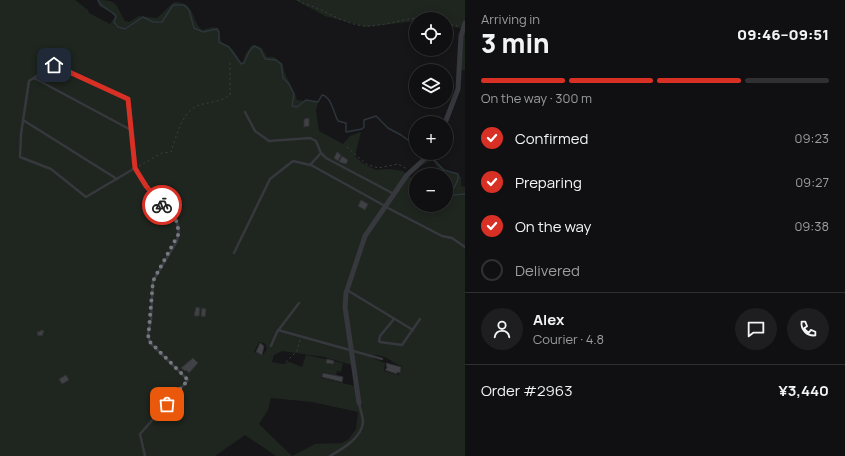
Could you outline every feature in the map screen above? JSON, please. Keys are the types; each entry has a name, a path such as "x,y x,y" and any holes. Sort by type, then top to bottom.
{"street":[{"path":"448,116 458,89 462,28 465,22"},
{"path":"415,168 424,160"},
{"path":"359,403 345,307 347,290 362,242 394,194 409,175"}],"lane":[{"path":"135,168 86,197 51,169 20,158 28,82 54,65 128,99 135,168 146,186 159,202 175,217 178,224 179,237 153,281 151,321 148,336 153,346 188,380 140,434 145,456"},
{"path":"34,78 131,130"},
{"path":"245,112 255,131 269,141 310,138 316,141 321,153 394,194"},
{"path":"23,120 117,179"},
{"path":"310,165 321,153"},
{"path":"234,253 261,197 275,174 293,161 310,165 385,207 442,236 452,238 465,247"},
{"path":"347,290 413,330"},
{"path":"271,346 278,330 298,303"},
{"path":"394,319 380,336 380,342 400,346 407,340 420,319"},
{"path":"278,330 382,359"},
{"path":"330,456 345,448 358,434 363,420 359,403"}],"path":[{"path":"298,0 309,7 323,10 333,17 363,26 409,19"},
{"path":"453,25 462,28"},
{"path":"135,168 162,153 171,152 182,121 197,106 215,102 230,95 230,62"},
{"path":"347,147 366,164 378,168 398,164 409,171"},
{"path":"286,362 297,351 302,336"}],"shaded area":[{"path":"0,0 75,0 88,10 89,13 110,24 115,17 111,12 99,6 97,0 110,1 116,4 125,21 129,22 139,16 157,18 174,2 181,3 189,8 198,26 202,30 213,27 218,28 221,42 233,50 241,62 243,62 245,55 251,46 255,45 262,48 267,57 274,57 283,64 285,73 297,100 318,102 316,111 319,131 343,144 350,136 361,132 355,156 362,163 376,170 389,169 403,171 409,176 409,212 453,212 453,173 461,177 461,186 465,187 465,456 292,456 276,456 245,435 215,456 0,456","holes":["259,342 264,343 266,347 263,355 254,352","282,351 324,357 352,365 355,386 321,378 323,372 336,375 337,371 341,372 343,363 306,355 302,367 289,362 283,364 272,362 274,355","372,355 386,357 402,366 400,374 397,375 384,371 385,363 372,358","271,398 312,402 358,412 356,429 349,439 342,443 315,444 292,456 259,424 268,410"]},
{"path":"295,0 465,0 465,70 459,70 461,28 453,27 453,12 409,12 409,22 366,27 325,16"},
{"path":"427,160 432,160 420,166"},
{"path":"433,160 442,168 438,168"}],"building":[{"path":"309,118 309,126 304,127 304,119"},
{"path":"337,152 341,155 338,161 334,158"},
{"path":"342,156 348,160 346,164 339,162"},
{"path":"361,200 368,204 365,210 358,206"},
{"path":"196,307 200,308 199,316 194,316"},
{"path":"202,308 206,309 205,317 201,316"},
{"path":"41,330 44,331 42,336 37,335 38,331 40,332"},
{"path":"260,343 264,346 262,355 256,352"},
{"path":"193,358 198,363 189,373 181,368"},
{"path":"327,359 334,361 333,364 326,363"},
{"path":"386,363 401,367 400,373 397,372 397,374 385,370 387,368"},
{"path":"323,373 343,377 342,382 322,377"},
{"path":"66,375 69,380 62,384 59,379"}],"waterway":[{"path":"98,0 101,5 116,16 114,22 118,27 125,29 143,17 153,22 162,22 173,5 184,5 189,10 194,28 203,32 217,29 219,32 219,42 229,47 241,64 244,63 249,52 254,46 260,49 265,59 276,60 281,64 283,78 289,84 294,94 292,106 297,107 306,100 318,102 322,95 328,98 338,121 346,123 346,132 362,129 364,127 364,120 376,116 388,128 409,141"},
{"path":"434,160 444,170 458,174 458,180 453,189 452,195 465,194"}],"way so far":[{"path":"162,205 175,217 179,229 179,237 153,281 151,321 148,340 188,380 167,404"}],"route":[{"path":"54,65 128,99 135,168 146,186 162,205"}]}
